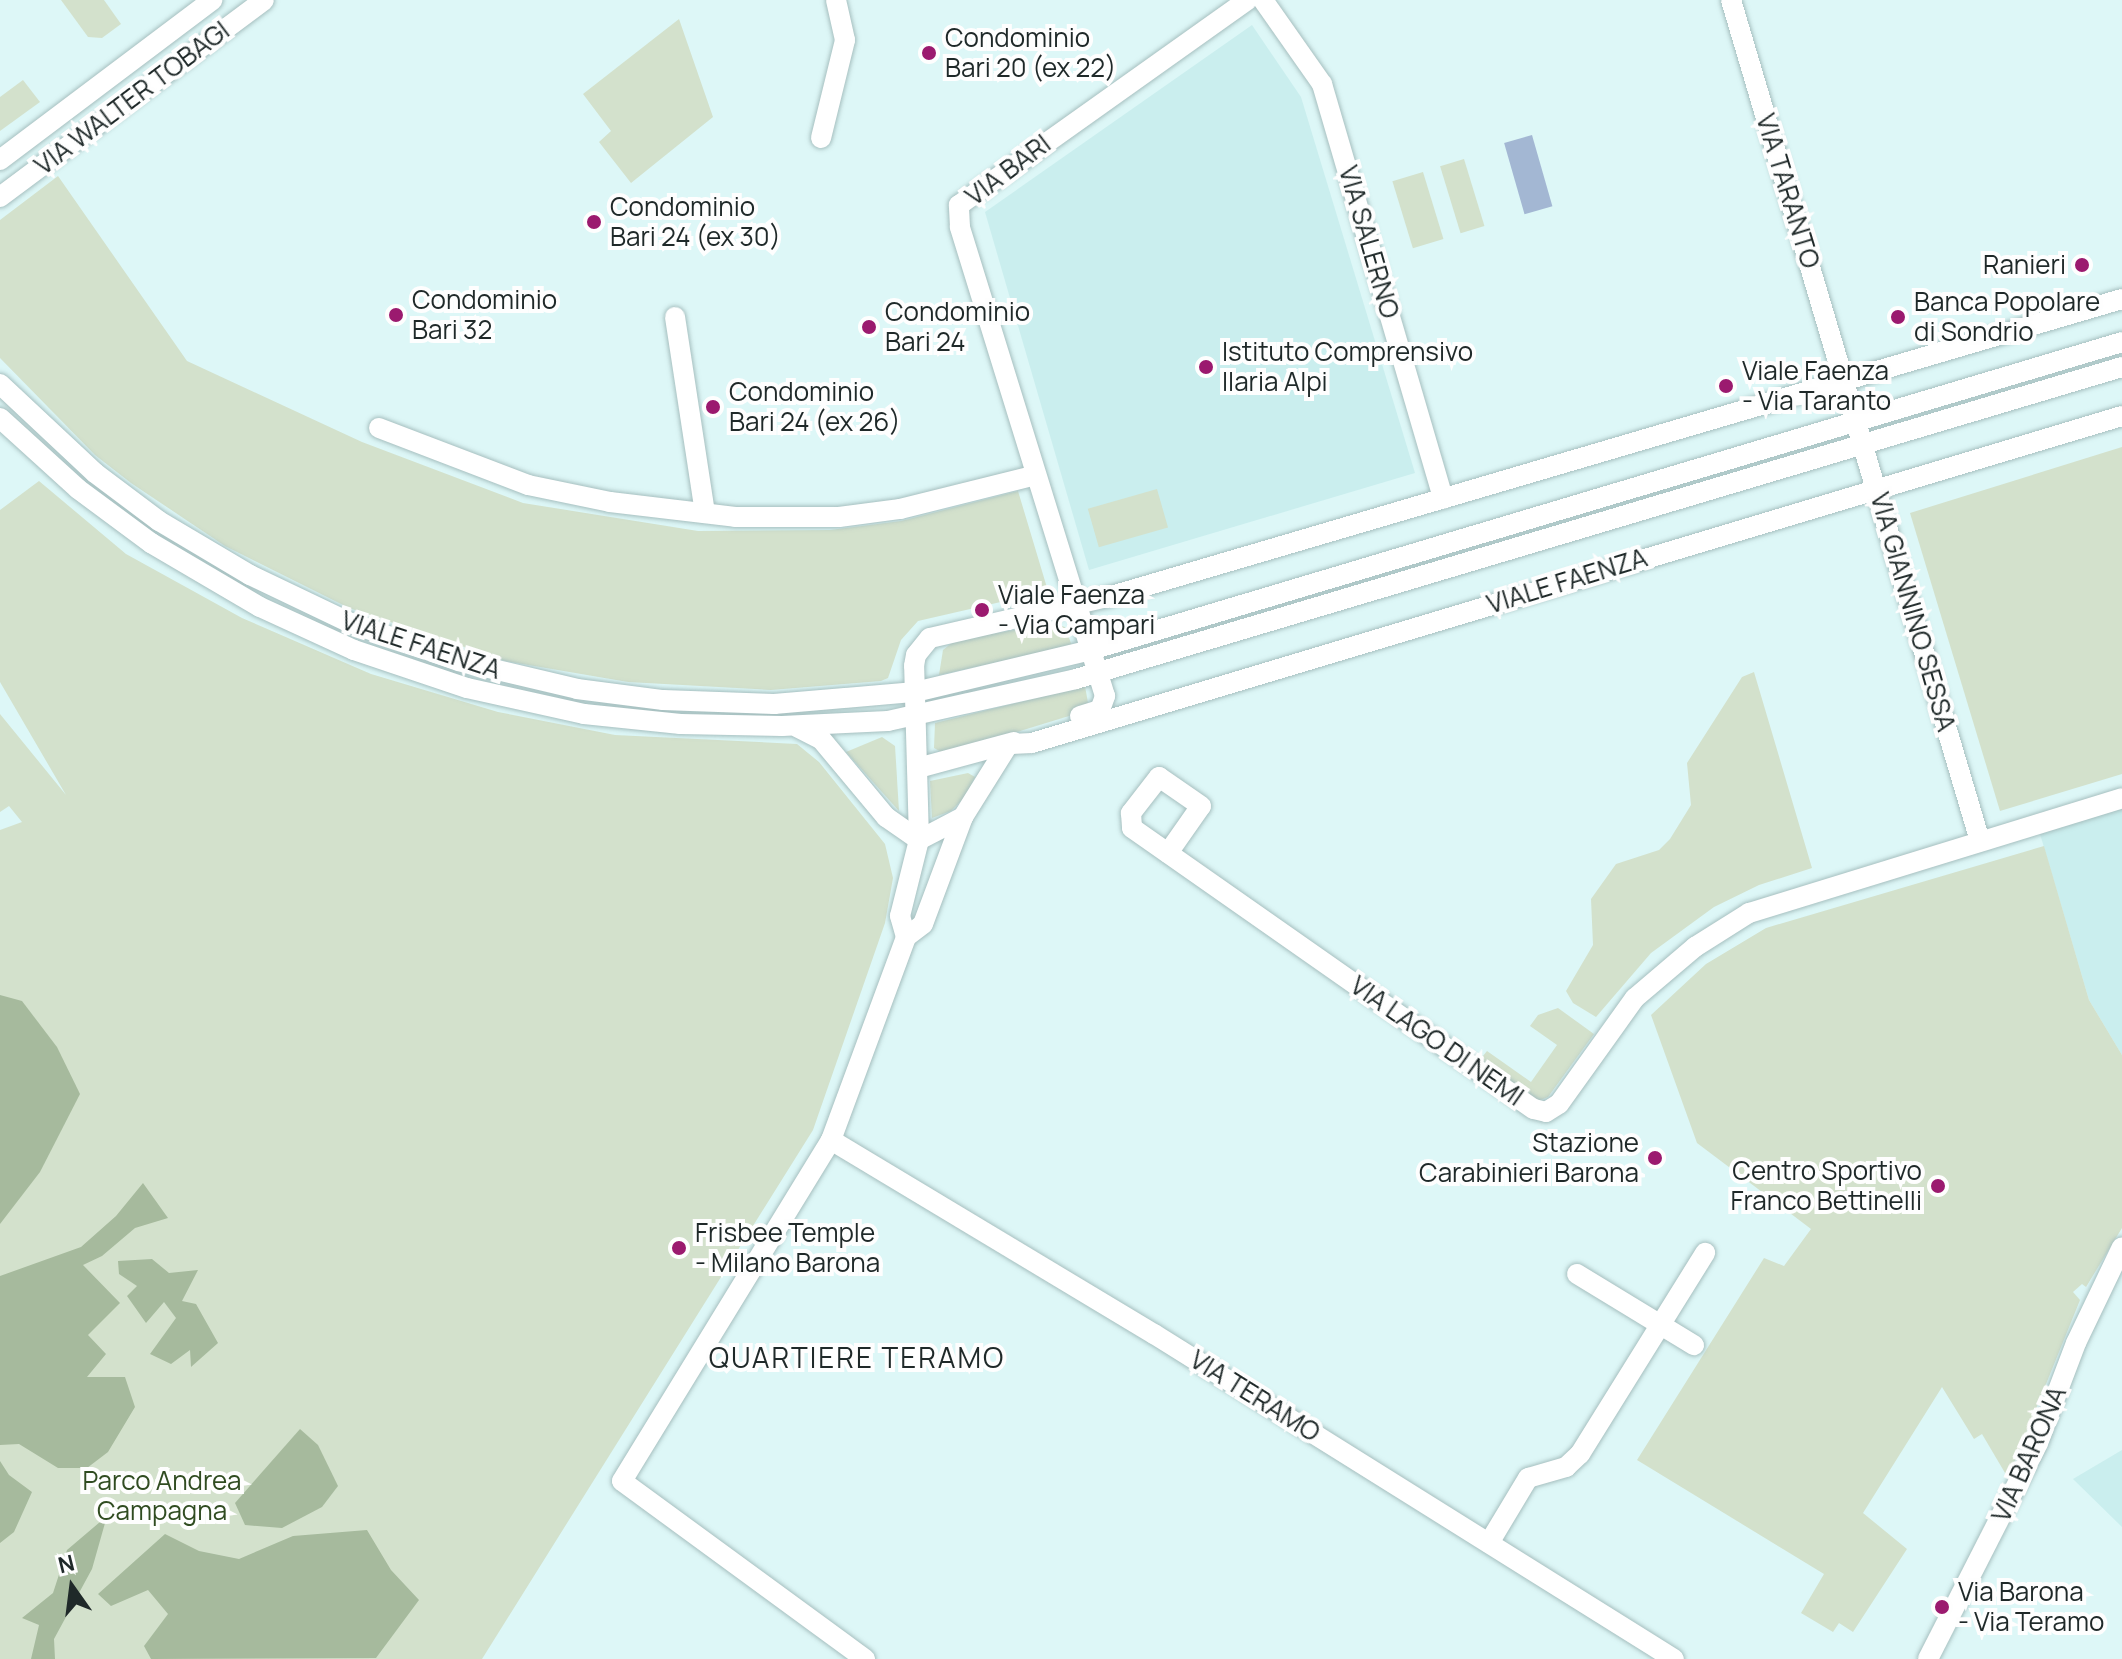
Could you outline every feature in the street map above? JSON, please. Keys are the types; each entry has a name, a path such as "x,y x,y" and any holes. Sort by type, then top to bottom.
{"street":[{"name":"VIA WALTER TOBAGI","path":"0,160 212,0"},
{"name":"VIA WALTER TOBAGI","path":"0,197 264,0"},
{"path":"821,138 845,40 836,0"},
{"name":"VIA BARI","path":"1075,605 960,227 959,205 1247,0"},
{"name":"VIA SALERNO","path":"1263,0 1322,84 1443,499"},
{"name":"VIA TARANTO","path":"1731,0 1846,383"},
{"path":"906,937 900,917 919,840 916,655 930,638 1075,605 1846,383 2122,299"},
{"path":"675,317 705,513"},
{"name":"VIALE FAENZA","path":"0,384 95,473 181,535 298,600 431,652 548,683 663,700 801,703 915,692 1091,650 2122,342"},
{"name":"VIALE FAENZA","path":"0,418 78,489 151,543 241,597 354,650 467,688 584,714 680,724 782,726 917,716 1098,673 2122,367"},
{"name":"VIA GIANNINO SESSA","path":"1846,383 1980,841"},
{"name":"VIALE FAENZA","path":"918,768 1010,744 1032,743 1876,486 2122,416"},
{"path":"379,428 528,485 705,513 839,517 900,509 1036,475"},
{"path":"1075,605 1098,673"},
{"name":"VIALE FAENZA","path":"1010,744 1029,732 1100,710 1105,696 1098,673"},
{"name":"VIALE FAENZA","path":"782,726 803,729 821,739 886,817 919,840"},
{"path":"865,1659 622,1481 831,1140 906,937 923,924 963,817 1010,744"},
{"name":"VIA LAGO DI NEMI","path":"1168,853 1534,1109 1546,1112 1559,1104 1635,998 1722,928 1778,901 2122,798"},
{"path":"919,840 963,817"},
{"name":"VIA TERAMO","path":"831,1140 1674,1659"},
{"name":"VIA BARONA","path":"1928,1659 2038,1443 2076,1343 2122,1247"},
{"path":"1489,1543 1528,1478 1566,1467 1580,1454 1705,1253"},
{"path":"1577,1274 1694,1345"}],"shaded area":[{"name":"Istituto Comprensivo Ilaria Alpi","path":"1252,25 1301,97 1415,473 1089,570 985,212"},
{"path":"1532,135 1552,206 1525,214 1504,143"},
{"path":"2122,802 2122,1055 2089,1000 2038,827"},
{"path":"2122,1450 2122,1527 2073,1479"}],"green space":[{"path":"61,0 104,0 121,24 102,38 88,37"},
{"path":"679,19 713,117 631,183 599,142 611,131 583,94"},
{"path":"23,80 40,102 0,131 0,97"},
{"path":"1464,159 1484,226 1461,233 1440,166"},
{"path":"1423,172 1443,239 1413,248 1392,181"},
{"path":"58,176 187,361 362,442 523,503 698,531 830,530 901,521 1018,491 1048,591 918,621 901,640 888,678 881,681 771,690 628,682 505,661 349,608 225,546 131,483 95,455 0,358 0,220"},
{"path":"2122,447 2122,774 2000,811 1910,513"},
{"name":"Parco Andrea Campagna","path":"39,481 126,554 242,618 371,674 498,712 615,735 797,744 819,762 885,844 893,878 885,923 813,1130 482,1659 0,1659 0,830 22,822 9,806 0,812 0,714 66,795 0,682 0,510"},
{"path":"1157,489 1168,527 1099,547 1088,509"},
{"path":"1052,623 1065,627 1072,646 939,675 943,650 954,641"},
{"path":"1754,672 1812,868 1759,885 1714,907 1651,953 1596,1017 1573,1003 1566,991 1593,945 1591,899 1616,864 1659,850 1670,839 1691,805 1687,763 1742,677"},
{"path":"1085,686 1088,703 1082,712 945,754 934,748 935,723"},
{"path":"882,737 895,746 899,811 846,752"},
{"path":"968,773 975,777 966,796 951,811 932,818 930,781"},
{"name":"Centro Sportivo Franco Bettinelli","path":"2044,846 2089,1000 2122,1055 2122,1228 2086,1287 2082,1284 2073,1292 2080,1300 2008,1478 1982,1434 1974,1439 1942,1387 1863,1513 1907,1549 1853,1632 1839,1623 1833,1632 1801,1613 1824,1574 1637,1460 1764,1258 1784,1266 1811,1229 1697,1143 1651,1015 1706,964 1766,928"},
{"path":"0,995 22,1001 57,1047 80,1094 40,1172 0,1224"},
{"path":"1558,1008 1594,1034 1548,1097 1538,1101 1479,1061 1487,1051 1531,1082 1557,1045 1530,1026 1538,1015"},
{"path":"143,1183 168,1218 135,1228 102,1256 83,1265 120,1303 88,1335 106,1354 87,1377 125,1377 135,1407 108,1452 87,1468 58,1468 19,1444 0,1445 0,1276 81,1247 116,1216"},
{"path":"152,1259 169,1273 198,1270 182,1301 196,1304 218,1343 191,1367 190,1350 171,1364 150,1354 176,1318 164,1302 146,1323 127,1296 137,1286 119,1274 118,1261"},
{"path":"300,1429 318,1445 338,1486 322,1507 282,1528 245,1525 235,1503"},
{"path":"0,1461 9,1475 32,1492 14,1532 0,1543"},
{"path":"107,1516 92,1569 54,1639 55,1659 31,1659 39,1625 22,1618 53,1593 67,1550"},
{"path":"367,1530 391,1570 419,1600 376,1658 151,1659 144,1646 168,1614 148,1590 111,1606 98,1594 165,1534 199,1551 239,1559 293,1536"}],"place":[{"name":"Condominio Bari 20 (ex 22)","path":"929,53"},
{"name":"Condominio Bari 24 (ex 30)","path":"594,222"},
{"name":"Ranieri","path":"2082,265"},
{"name":"Condominio Bari 32","path":"396,315"},
{"name":"Banca Popolare di Sondrio","path":"1898,317"},
{"name":"Condominio Bari 24","path":"869,327"},
{"name":"Istituto Comprensivo Ilaria Alpi","path":"1206,367"},
{"name":"Viale Faenza - Via Taranto","path":"1726,386"},
{"name":"Condominio Bari 24 (ex 26)","path":"713,407"},
{"name":"Viale Faenza - Via Campari","path":"982,610"},
{"name":"Stazione Carabinieri Barona","path":"1655,1158"},
{"name":"Centro Sportivo Franco Bettinelli","path":"1938,1186"},
{"name":"Frisbee Temple - Milano Barona","path":"679,1248"},
{"name":"Via Barona - Via Teramo","path":"1942,1607"}],"district":[{"name":"QUARTIERE TERAMO","path":"857,1357"}]}
